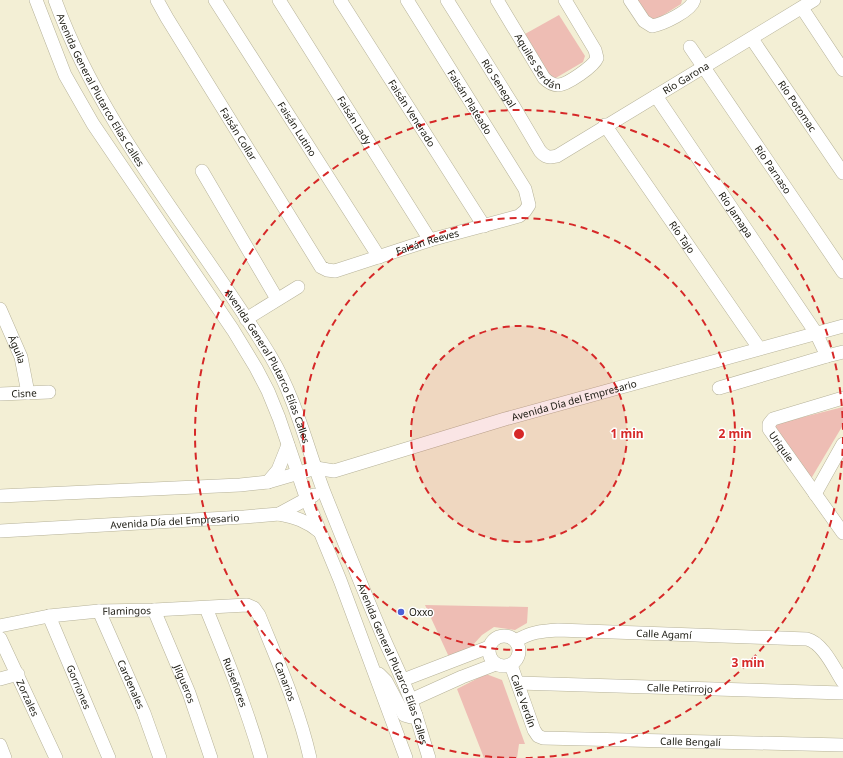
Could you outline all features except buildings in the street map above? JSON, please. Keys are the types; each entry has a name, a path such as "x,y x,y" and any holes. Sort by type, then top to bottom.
{"street":[{"name":"Avenida General Plutarco Elías Calles","path":"36,0 65,75 93,124 233,330 256,368 279,418 307,500 406,758"},
{"name":"Avenida General Plutarco Elías Calles","path":"55,0 78,56 135,155 246,319 272,360 284,383 323,490 379,628 411,700 429,758"},
{"name":"Faisán Collar","path":"157,0 186,50 322,267"},
{"name":"Faisán Lutino","path":"215,0 379,257"},
{"name":"Faisán Lady","path":"279,0 430,240"},
{"name":"Faisán Venerado","path":"340,0 484,226"},
{"name":"Faisán Plateado","path":"407,0 525,189 529,205"},
{"name":"Río Senegal","path":"447,0 540,151 544,156 557,156"},
{"name":"Aquiles Serdán","path":"497,0 544,78 552,84 558,85 568,82 593,64 597,58 595,50 565,0"},
{"path":"630,0 644,21 652,26 666,22 686,10 694,0"},
{"name":"Río Garona","path":"557,156 605,125 704,68 814,0"},
{"path":"802,8 843,70"},
{"name":"Río Potomac","path":"752,39 843,173"},
{"name":"Río Parnaso","path":"690,47 843,272"},
{"name":"Río Jamapa","path":"656,96 724,199 816,333"},
{"name":"Río Tajo","path":"605,125 759,348"},
{"path":"202,171 277,299"},
{"path":"139,191 150,194 159,192"},
{"name":"Faisán Reeves","path":"322,267 327,270 335,271 430,240 519,216 529,205"},
{"path":"246,319 298,287"},
{"name":"Águila","path":"0,309 21,356 28,393"},
{"name":"Avenida Día del Empresario","path":"0,496 268,482 316,468 334,471 505,419 843,326"},
{"path":"816,333 827,356"},
{"path":"719,388 843,352"},
{"name":"Cisne","path":"0,394 49,392"},
{"name":"Uriquie","path":"843,398 773,419 769,424 769,429 772,435 843,533"},
{"path":"815,494 843,444"},
{"path":"268,482 278,470 288,445"},
{"name":"Avenida Día del Empresario","path":"0,530 279,514 323,490 334,471"},
{"path":"279,514 308,522 320,532"},
{"name":"Flamingos","path":"0,626 49,616 99,611 206,608 246,605 254,608"},
{"name":"Ruiseñores","path":"206,608 232,670 253,729 260,758"},
{"name":"Canarios","path":"254,608 259,615 296,708 310,758"},
{"name":"Jilgueros","path":"154,610 189,693 211,758"},
{"name":"Cardenales","path":"99,611 144,713 160,758"},
{"name":"Gorriones","path":"49,616 109,758"},
{"name":"Calle Agamí","path":"516,641 526,634 558,630 807,639 814,641 843,682"},
{"path":"504,635 511,637 516,641 520,650 518,659 511,665 503,667 496,664 490,657 489,647 492,641 497,637 504,635"},
{"name":"Zorzales","path":"0,638 56,758"},
{"path":"403,680 489,647"},
{"path":"411,700 438,687 496,664"},
{"name":"Calle Verdín","path":"511,665 534,730 538,736"},
{"path":"372,667 386,681 404,715 411,717 416,715"},
{"path":"432,669 438,687"},
{"path":"0,679 18,674"},
{"name":"Calle Petirrojo","path":"518,683 843,693"},
{"name":"Calle Bengalí","path":"538,736 543,738 843,745"},
{"path":"0,745 5,758"}],"shaded area":[{"path":"637,0 682,0 681,4 654,21 649,20"},
{"path":"559,15 585,56 583,62 554,79 549,77 525,34"},
{"path":"843,407 843,425 812,477 804,477 772,425"},
{"path":"425,605 528,607 527,623 515,630 494,627 482,635 471,647 449,657"},
{"path":"486,674 502,680 525,744 519,744 517,758 484,758 457,689"}],"place":[{"name":"Oxxo","path":"401,612"}]}
